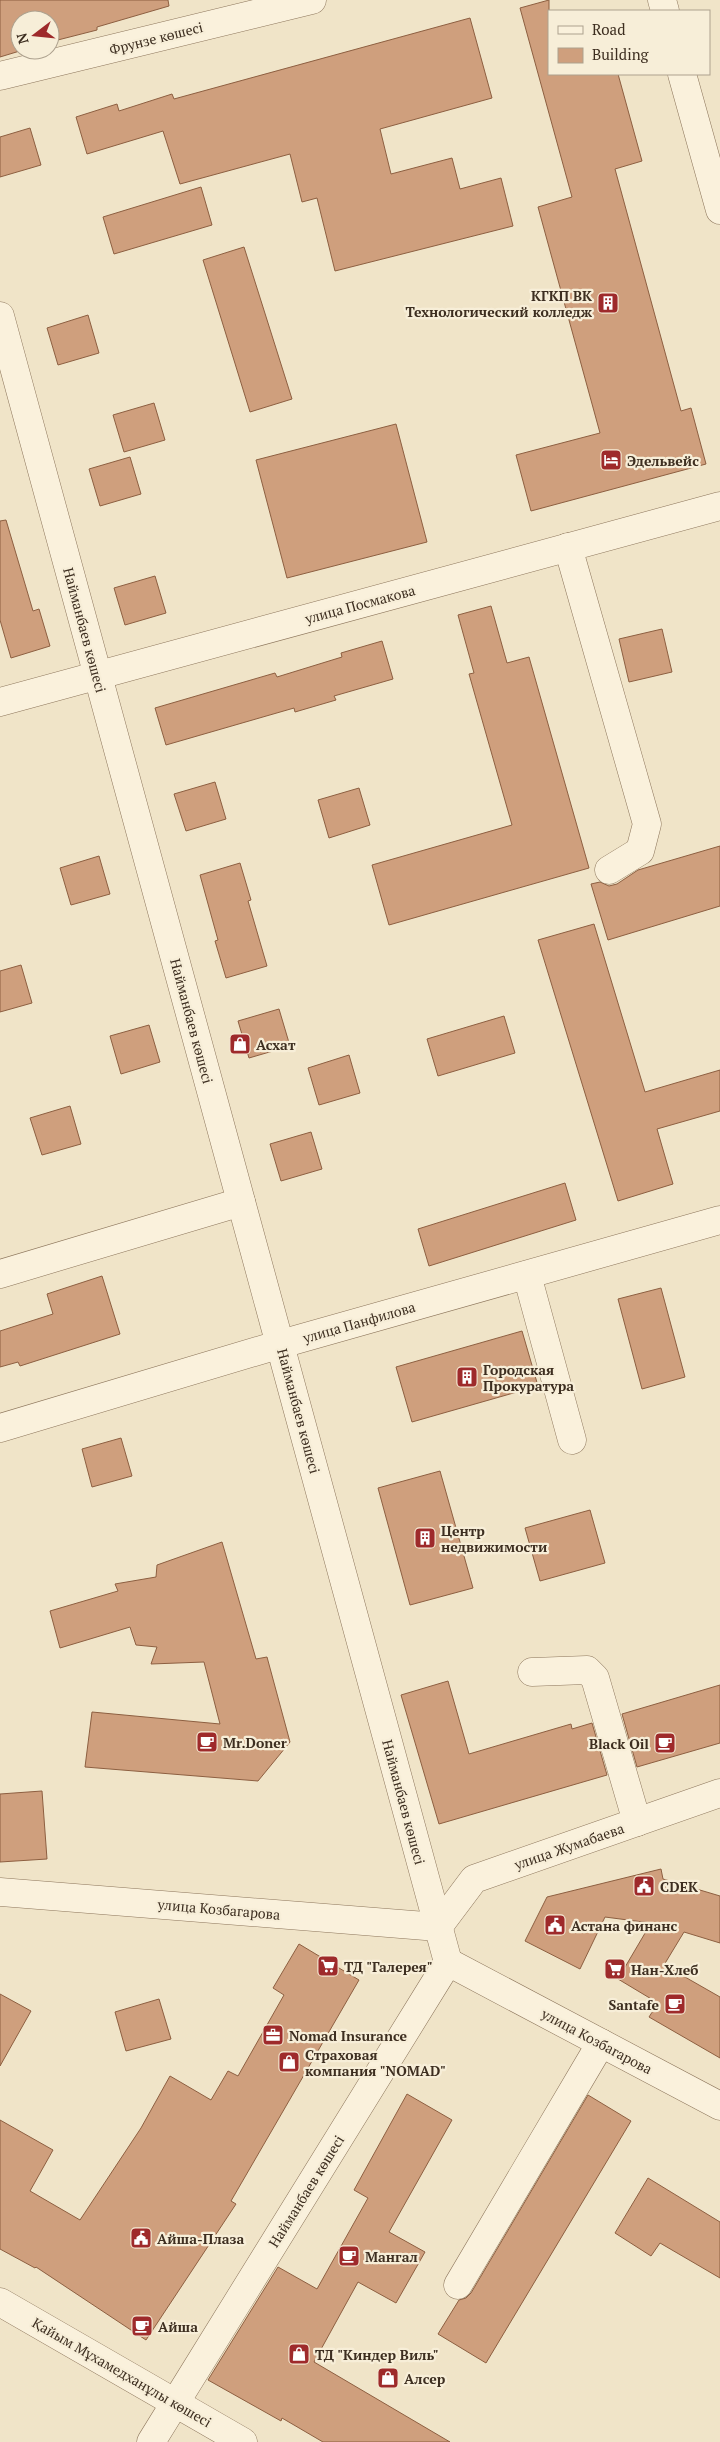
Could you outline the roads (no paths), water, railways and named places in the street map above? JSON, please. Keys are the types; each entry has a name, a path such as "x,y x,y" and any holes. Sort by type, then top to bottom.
{"street":[{"name":"Фрунзе көшесі","path":"0,76 312,0"},
{"path":"682,75 720,210"},
{"name":"Найманбаев көшесі","path":"0,316 448,1962 151,2442"},
{"name":"улица Посмакова","path":"0,702 720,506"},
{"path":"568,547 647,824 640,851 609,870"},
{"path":"0,1274 241,1202"},
{"name":"улица Панфилова","path":"0,1428 281,1344 720,1220"},
{"path":"526,1275 572,1440"},
{"path":"532,1672 587,1670 595,1678 637,1822"},
{"name":"улица Жумабаева","path":"438,1927 474,1879 720,1793"},
{"name":"улица Козбагарова","path":"0,1892 438,1927"},
{"name":"улица Козбагарова","path":"448,1962 720,2106"},
{"path":"458,2284 600,2043"},
{"name":"Қайым Мұхамедханұлы көшесі","path":"0,2302 244,2442"}],"place":[{"name":"КГКП ВК Технологический колледж","path":"608,303"},
{"name":"Эдельвейс","path":"611,460"},
{"name":"Асхат","path":"240,1044"},
{"name":"Городская Прокуратура","path":"467,1377"},
{"name":"Центр недвижимости","path":"425,1538"},
{"name":"Mr.Doner","path":"207,1742"},
{"name":"Black Oil","path":"665,1743"},
{"name":"CDEK","path":"644,1886"},
{"name":"Астана финанс","path":"555,1925"},
{"name":"ТД \"Галерея\"","path":"328,1966"},
{"name":"Нан-Хлеб","path":"615,1969"},
{"name":"Santafe","path":"675,2004"},
{"name":"Nomad Insurance","path":"273,2035"},
{"name":"Страховая компания \"NOMAD\"","path":"289,2062"},
{"name":"Айша-Плаза","path":"141,2238"},
{"name":"Мангал","path":"349,2256"},
{"name":"Айша","path":"142,2326"},
{"name":"ТД \"Киндер Виль\"","path":"299,2354"},
{"name":"Алсер","path":"388,2378"}]}
